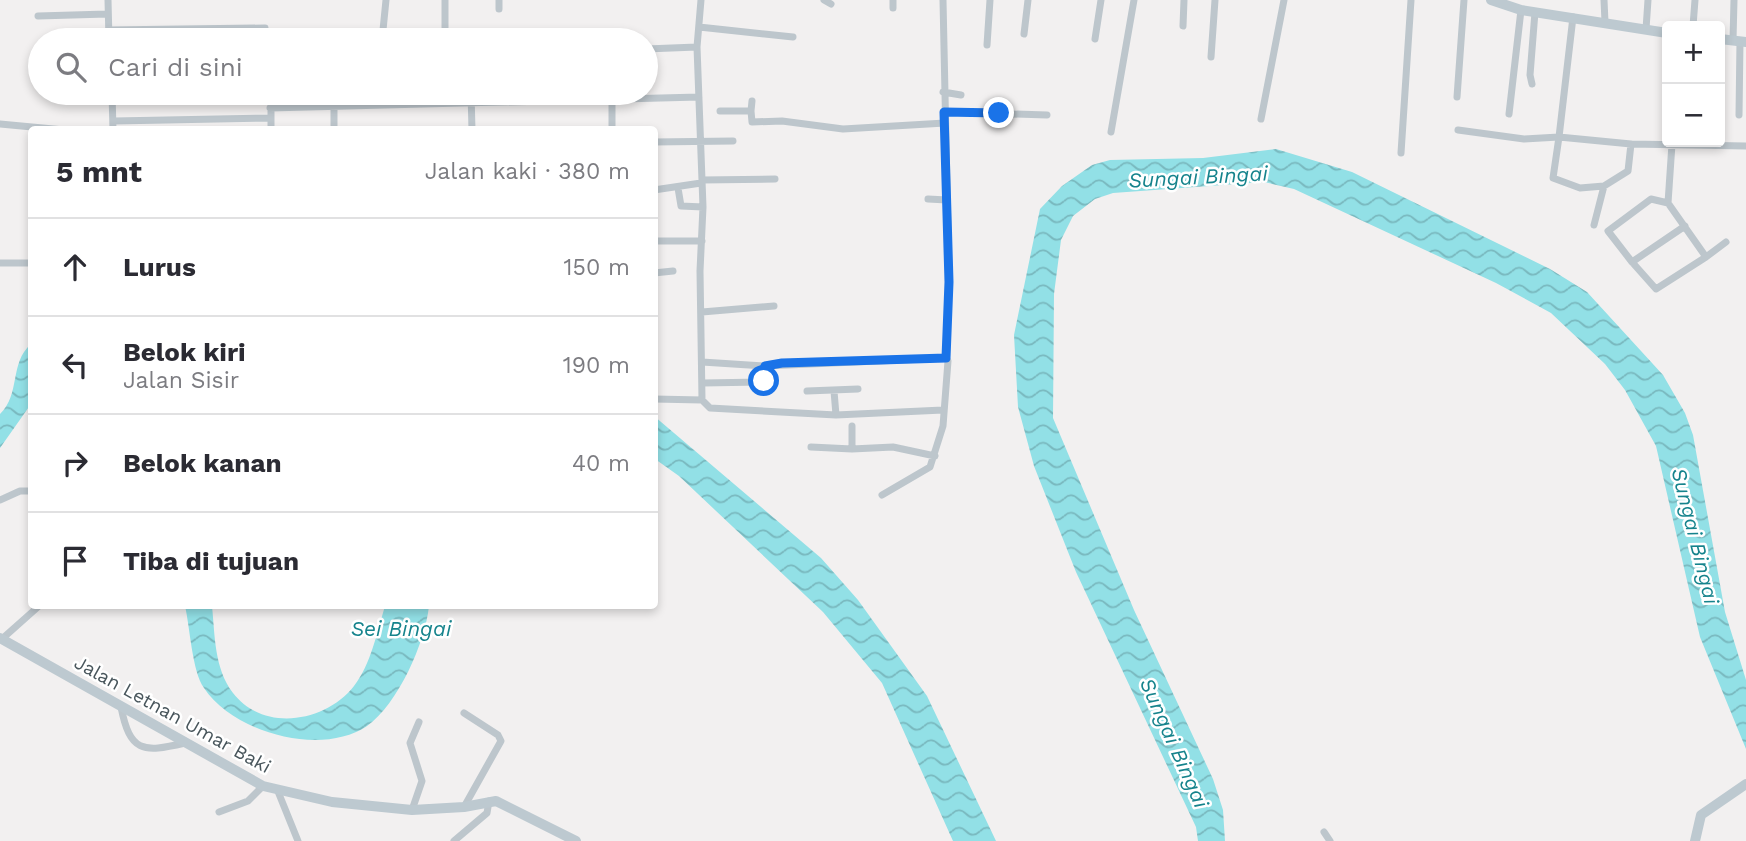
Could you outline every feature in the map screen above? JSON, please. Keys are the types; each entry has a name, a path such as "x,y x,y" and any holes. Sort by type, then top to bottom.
{"street":[{"path":"108,0 108,28"},
{"path":"383,28 386,0"},
{"path":"445,0 445,28"},
{"path":"701,0 697,47 702,181 702,400"},
{"path":"882,495 923,473 935,456 943,426 948,361 949,282 943,0"},
{"path":"987,45 990,0"},
{"path":"1024,34 1028,0"},
{"path":"1095,39 1101,0"},
{"path":"1111,132 1134,0"},
{"path":"1183,26 1184,0"},
{"path":"1212,57 1215,0"},
{"path":"1261,119 1284,0"},
{"path":"1401,153 1411,0"},
{"path":"1457,97 1464,0"},
{"path":"1492,0 1521,10 1662,32"},
{"path":"1604,0 1605,23"},
{"path":"1646,29 1648,0"},
{"path":"1693,21 1695,0"},
{"path":"1734,0 1740,41 1739,114"},
{"path":"1509,114 1521,10"},
{"path":"1532,84 1530,75 1535,12"},
{"path":"38,16 107,14"},
{"path":"1573,17 1553,178 1580,188 1604,186 1628,171 1631,144"},
{"path":"699,27 793,37"},
{"path":"658,48 697,47"},
{"path":"943,92 961,95"},
{"path":"658,97 699,97"},
{"path":"752,101 752,122 757,124 782,121 843,129 945,123"},
{"path":"112,105 113,125 271,118"},
{"path":"270,105 271,126"},
{"path":"270,108 361,105"},
{"path":"471,105 472,126"},
{"path":"612,105 612,126"},
{"path":"334,107 334,126"},
{"path":"720,111 751,111"},
{"path":"944,112 1047,115"},
{"path":"0,124 28,127"},
{"path":"1458,130 1524,139 1559,137 1631,144 1662,144"},
{"path":"658,142 733,141"},
{"path":"1725,145 1746,146"},
{"path":"1668,203 1672,147"},
{"path":"658,190 678,188 702,181 775,179"},
{"path":"1594,225 1604,186"},
{"path":"678,188 681,206 702,207"},
{"path":"928,199 947,200"},
{"path":"1706,257 1668,203 1651,199 1608,231 1656,289 1706,257 1726,242"},
{"path":"1632,262 1685,226"},
{"path":"658,241 702,241"},
{"path":"0,263 28,263"},
{"path":"658,273 673,271"},
{"path":"702,312 774,306"},
{"path":"702,362 765,366 946,358"},
{"path":"704,383 761,382 768,375 765,366"},
{"path":"807,391 858,389"},
{"path":"834,391 836,415"},
{"path":"658,399 702,400 710,408 836,415 943,410"},
{"path":"852,426 852,449"},
{"path":"811,447 893,447 935,456"},
{"path":"0,500 20,491 28,491"},
{"path":"1,638 35,609"},
{"name":"Jalan Letnan Umar Baki","path":"1,638 263,786 332,802 412,810 464,807 489,801"},
{"path":"121,707 129,736 135,744 150,749 185,743"},
{"path":"464,713 498,735 501,741 464,807"},
{"path":"412,810 422,781 410,743 419,722"},
{"path":"1695,841 1701,815 1746,784"},
{"path":"219,812 248,801 263,786"},
{"path":"277,789 298,841"},
{"path":"454,841 487,813 489,801 496,801 576,841"},
{"path":"1324,832 1330,841"}],"water":[{"name":"Sungai Bingai","path":"1276,149 1352,172 1550,269 1587,292 1663,375 1685,413 1693,435 1725,612 1746,680 1746,749 1700,637 1656,446 1625,390 1605,364 1551,313 1496,283 1294,189 1264,182 1113,193 1095,199 1073,216 1061,240 1054,294 1053,418 1134,610 1213,779 1223,810 1225,841 1198,841 1196,827 1076,572 1034,466 1018,407 1014,335 1040,209 1062,186 1092,165 1110,160 1203,158"},
{"path":"28,347 28,408 0,448 0,414 11,397 24,352"},
{"path":"658,419 821,558 858,600 927,696 996,841 953,841 882,683 823,612 679,476 658,461"},
{"name":"Sei Bingai","path":"186,609 212,609 219,662 233,693 246,706 261,714 295,718 328,708 354,686 369,658 384,609 428,609 416,654 389,703 367,726 348,735 326,739 280,736 236,717 218,704 204,688 192,648"}],"route":[{"path":"764,381 768,375 765,366 782,363 856,363 946,358 949,282 944,112 999,113"}]}
